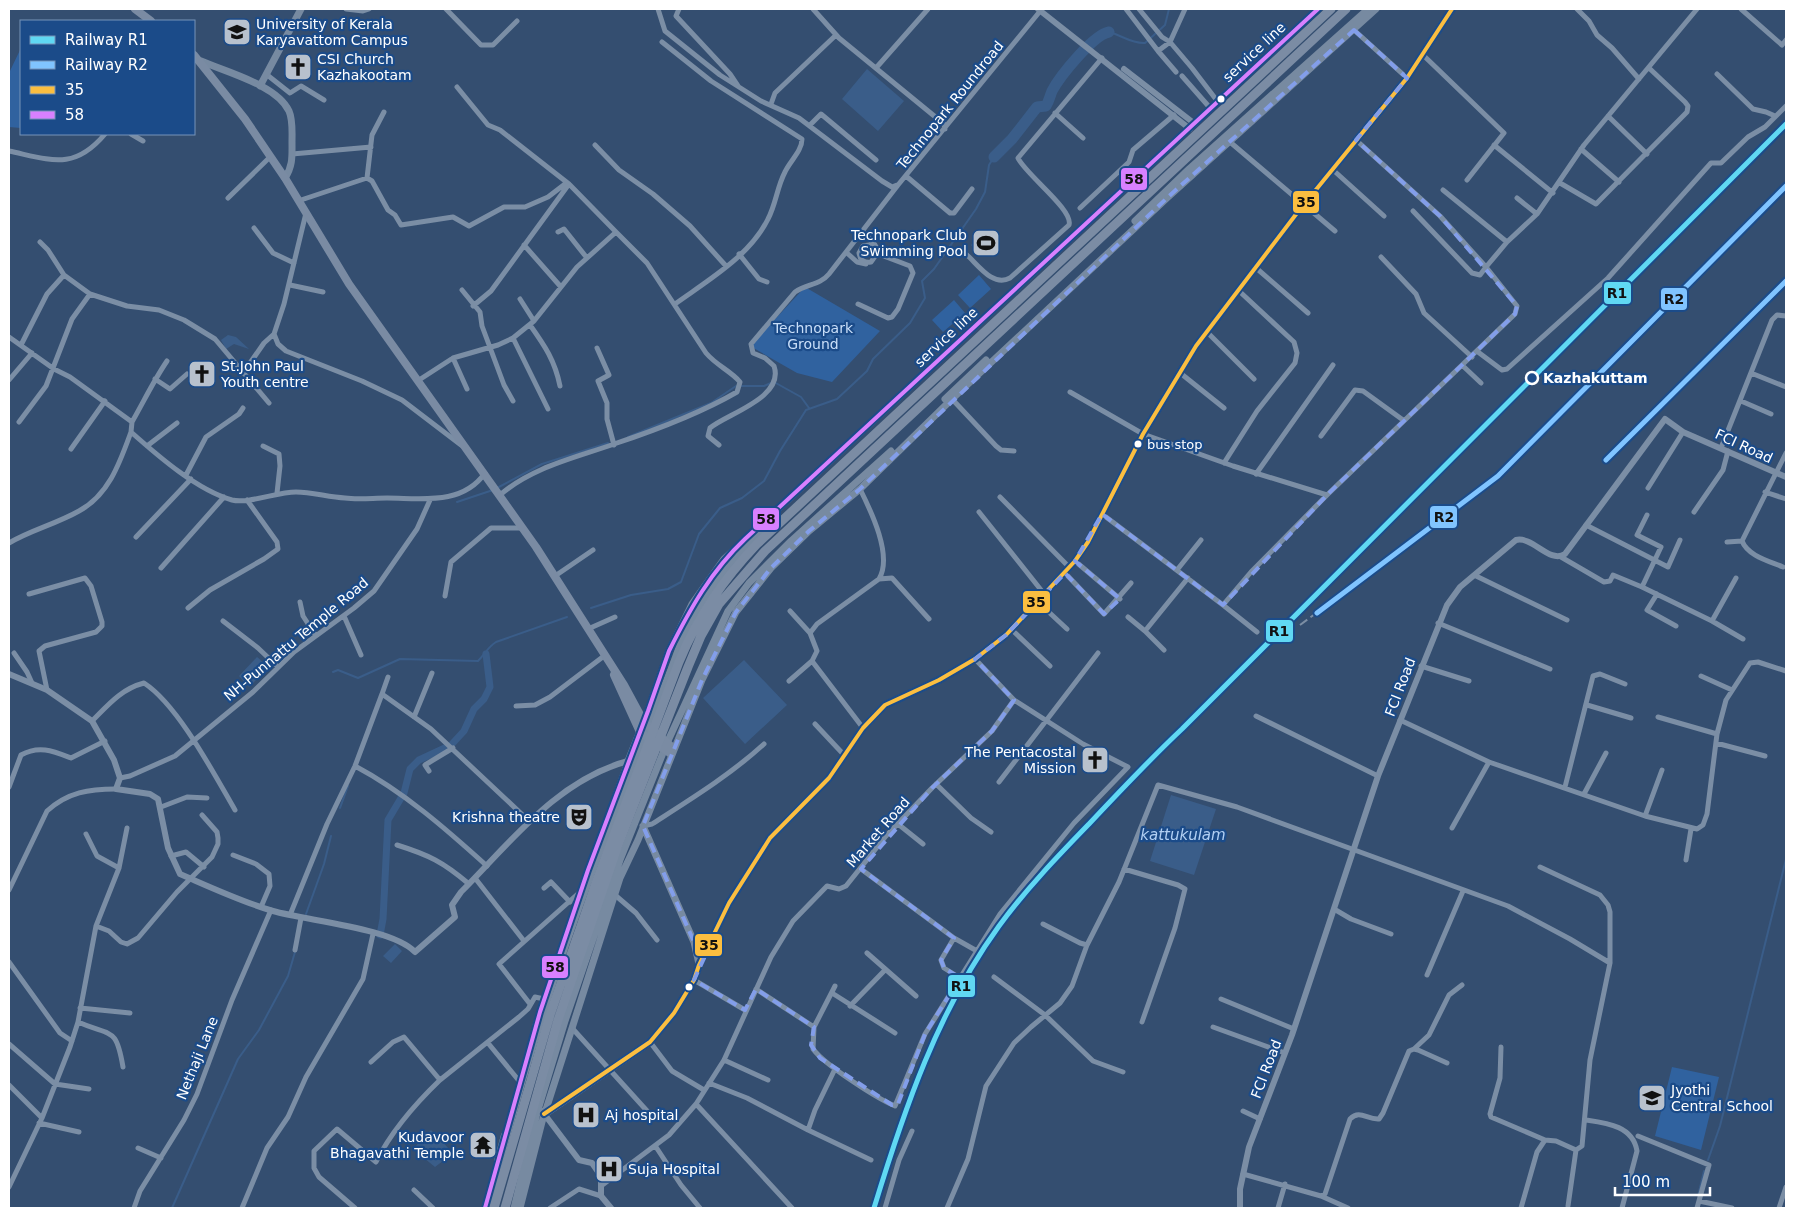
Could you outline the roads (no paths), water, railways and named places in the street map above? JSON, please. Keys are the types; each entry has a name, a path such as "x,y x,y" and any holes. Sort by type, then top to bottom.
{"highway":[{"path":"494,1208 550,1015 597,880 679,662 692,631 709,602 730,573 757,544 1331,9"},
{"path":"505,1208 558,1020 618,844 691,659 701,636 720,604 765,550 1346,9"}],"main road":[{"path":"134,9 150,20"},
{"path":"260,86 301,9"},
{"name":"service line","path":"646,721 669,650 692,604 724,559 1318,9"},
{"path":"520,1208 544,1114 615,895 643,826 669,749 728,612 749,584 790,541 891,451 1189,169 1368,9"},
{"path":"669,749 736,612 771,568 809,531 860,489 952,399 1376,9"},
{"path":"544,1114 650,1042 674,1012 694,980 699,965 729,903 770,838 829,778 863,728 885,705 939,680 975,658 1038,602 1075,561 1102,514 1143,434 1179,372 1255,267 1406,78 1452,9"},
{"path":"486,1208 510,1123 556,976 631,763 646,721 654,710 686,629 702,600 730,562 841,456 1277,51 1280,44"},
{"path":"195,56 285,178 349,284 485,473 555,576 604,656 642,734 669,749"},
{"path":"200,61 260,86 282,101 290,112 292,168 285,178"},
{"path":"611,669 624,685 646,721 669,749"},
{"path":"646,721 654,710"},
{"path":"514,1208 539,1108 565,1020 620,860 659,777"},
{"path":"643,826 694,942 699,965"},
{"path":"694,942 702,941 715,933"}],"street":[{"path":"346,9 363,11 369,9"},
{"path":"446,9 481,46 493,45 517,21"},
{"name":"Technopark Roundroad","path":"658,9 665,31 720,75 810,125 892,187 898,185 906,176 1042,9"},
{"path":"679,9 676,16 730,74 739,87"},
{"path":"813,9 836,35 944,124 945,129"},
{"path":"876,68 928,9"},
{"path":"1042,9 1192,127"},
{"path":"1126,9 1176,72"},
{"path":"1140,9 1162,37 1170,42 1218,102"},
{"path":"1157,49 1170,42 1185,9"},
{"path":"1577,9 1589,21 1598,35 1639,79"},
{"path":"1687,9 1693,15"},
{"path":"1413,212 1474,275 1480,275 1507,242 1538,214 1581,149 1698,9"},
{"path":"1740,9 1782,45 1786,40"},
{"path":"1354,30 1406,78"},
{"path":"771,104 775,92 836,35"},
{"path":"1082,39 1174,115 1192,127"},
{"path":"662,42 711,81 802,139 802,145 784,173 768,220 752,242 726,266 675,304"},
{"path":"1422,54 1504,133 1467,180"},
{"path":"967,255 995,280 1002,281 1010,278 1069,226 1071,221 1068,214 1018,160 1102,55"},
{"path":"1560,182 1594,205 1647,154 1686,112 1688,106 1649,68"},
{"path":"266,74 290,93 301,86 324,100"},
{"path":"1717,74 1753,109 1775,116"},
{"path":"1182,76 1211,109"},
{"path":"457,87 488,125 500,130 569,184 647,264 706,353 718,366 736,378 739,386 737,392 658,429 549,466 499,493"},
{"path":"1478,352 1502,370 1507,369 1608,278 1711,163 1720,163 1748,137 1765,127 1786,106"},
{"path":"367,178 372,135 384,112"},
{"path":"1055,113 1083,138"},
{"path":"810,125 821,114 876,160"},
{"path":"1080,208 1129,162 1134,149 1174,115"},
{"path":"1608,116 1647,154"},
{"path":"9,151 50,160 74,158 85,154 104,135"},
{"path":"133,135 144,141"},
{"path":"1223,605 1251,572 1402,420 1478,352 1515,314 1517,306 1486,267 1440,216 1356,140"},
{"path":"1230,142 1335,231"},
{"path":"1494,145 1553,193"},
{"path":"595,146 618,170 653,194 690,226 726,266"},
{"path":"292,154 371,147"},
{"path":"1581,149 1619,182"},
{"path":"228,198 270,157"},
{"path":"1332,169 1384,216"},
{"path":"906,176 950,213 961,206 972,188"},
{"path":"367,178 372,181 388,210 395,214 401,225 453,217 469,226 504,207 525,207 548,197 565,184 569,184"},
{"path":"298,201 367,178"},
{"path":"473,306 491,291 569,184"},
{"path":"719,445 707,434 710,428 758,400 768,390 775,375 774,366 765,358 753,353 750,344 796,292 803,287 822,282 898,185"},
{"path":"1443,190 1493,228 1507,242"},
{"path":"1517,198 1538,214"},
{"path":"243,373 264,343 274,334 290,285 306,213"},
{"path":"254,228 273,253 294,263"},
{"path":"558,232 564,229 587,258"},
{"path":"419,380 453,358 513,338 532,323 587,258 616,232"},
{"path":"858,304 888,318 896,315 913,273 910,266 881,255 863,232"},
{"path":"40,242 48,250 64,275 90,294 127,306 159,310 184,320 215,339 269,403"},
{"path":"524,245 561,287"},
{"path":"868,262 860,258 859,250 866,245 875,246"},
{"path":"847,252 860,263 866,264 875,258 875,246"},
{"path":"738,254 760,279 767,282"},
{"path":"1381,257 1416,294 1424,312 1472,357"},
{"path":"1255,267 1308,313"},
{"path":"21,345 47,294 64,275"},
{"path":"290,285 323,292"},
{"path":"462,290 473,306 480,312 482,326 504,385 513,401"},
{"path":"1224,463 1257,411 1295,363 1297,353 1294,342 1238,290"},
{"path":"19,422 46,386 72,319 90,294"},
{"path":"520,299 550,353 560,386"},
{"path":"1694,512 1722,470 1724,450 1772,320 1777,315 1786,316"},
{"path":"1207,332 1254,379"},
{"path":"274,334 278,344 286,351 362,381 402,400 467,449"},
{"path":"9,337 54,369 70,376 132,422"},
{"path":"513,338 548,408"},
{"path":"597,348 608,375 598,381 607,403 606,410 614,445"},
{"path":"9,380 32,353"},
{"path":"453,358 467,389"},
{"path":"9,544 80,511 94,500 112,476 131,432 132,422 148,396 155,379 168,361"},
{"path":"1256,474 1333,365"},
{"path":"1463,366 1481,383"},
{"path":"1179,372 1224,408"},
{"path":"1752,373 1786,387"},
{"path":"155,379 170,389 188,374"},
{"path":"1321,436 1356,390 1363,391 1402,420"},
{"path":"1070,392 1143,434 1256,474 1327,495"},
{"path":"952,399 996,446 1014,451"},
{"path":"71,449 105,401"},
{"path":"1741,401 1771,414"},
{"path":"136,537 189,477 206,437 239,414 243,408"},
{"name":"FCI Road","path":"1240,1208 1243,1174 1249,1147 1294,1029 1378,776 1438,623 1447,605 1474,575 1507,546 1521,539 1550,554 1561,557 1666,419 1683,432 1786,477"},
{"path":"147,446 177,423"},
{"path":"131,432 189,477 224,497 235,501 278,493 297,492 346,499 398,498 430,500 469,488 477,484 485,473"},
{"path":"1648,488 1683,432"},
{"path":"264,446 278,454 280,466 278,493"},
{"path":"1783,567 1753,554 1744,546 1742,541 1786,453"},
{"path":"810,633 817,624 879,579 883,572 884,563 874,518 860,489"},
{"path":"1765,492 1786,499"},
{"path":"161,568 224,497"},
{"path":"1000,497 1067,570 1104,614 1120,599 1131,583"},
{"path":"188,608 210,590 264,560 278,549 278,542 247,500"},
{"name":"NH-Punnattu Temple Road","path":"120,778 130,776 175,756 195,742 268,679 278,667 374,591 417,529 430,500"},
{"path":"979,512 1045,594"},
{"path":"1102,514 1257,632"},
{"path":"1642,587 1661,547 1637,535 1647,516"},
{"path":"1586,525 1668,567 1680,540"},
{"path":"445,596 451,562 469,549 483,533 491,528 522,528"},
{"path":"1177,570 1201,540"},
{"path":"1727,542 1742,541"},
{"path":"555,576 593,550"},
{"path":"1561,557 1604,582 1610,582 1613,575 1642,587 1712,620 1743,639"},
{"path":"1075,561 1120,599"},
{"path":"1474,575 1567,620"},
{"path":"29,594 85,578 91,586 102,622 102,626 96,632 45,646 39,651 47,690"},
{"path":"879,579 892,578 929,619"},
{"path":"1145,631 1188,578"},
{"path":"1712,620 1736,578"},
{"path":"1656,594 1647,610 1676,626"},
{"path":"300,602 303,616 316,636"},
{"path":"1038,602 1067,629"},
{"path":"789,681 812,661 817,651 810,633 790,611"},
{"path":"344,616 361,655"},
{"path":"588,629 615,617"},
{"path":"1128,617 1164,650"},
{"path":"223,621 258,648 278,667"},
{"path":"1438,623 1550,669"},
{"path":"1011,628 1050,666"},
{"path":"14,653 32,683"},
{"path":"999,782 1098,653"},
{"path":"516,706 535,705 550,697 604,656"},
{"path":"835,986 814,1027 813,1049 820,1058 835,1069 892,1105 898,1104 922,1040 1000,914 1074,823 1128,768 1014,700 975,658"},
{"path":"812,661 863,728"},
{"path":"1400,720 1489,762 1559,788 1565,788 1645,816 1690,829 1700,828 1705,822 1717,734 1723,710 1732,690 1745,668 1752,662 1786,671"},
{"path":"1421,666 1468,681"},
{"path":"1565,788 1593,676 1596,673 1625,684"},
{"path":"9,674 47,690 92,721 105,741 120,778 116,788"},
{"path":"414,717 432,674"},
{"path":"1701,676 1732,690"},
{"path":"290,915 327,824 355,766 388,677"},
{"path":"92,721 116,697 134,686 144,683 154,689 195,742 235,810"},
{"path":"382,694 453,748 529,821"},
{"name":"Market Road","path":"601,1186 670,1135 696,1104 724,1060 771,957 793,922 824,888 827,886 843,888 898,824 936,784 992,731 1014,700"},
{"path":"1587,705 1631,718"},
{"path":"1256,716 1378,776"},
{"path":"1658,717 1717,734"},
{"path":"815,724 845,756"},
{"path":"9,787 21,755 30,750 45,749 71,758 105,741"},
{"path":"1716,743 1765,756"},
{"path":"643,826 652,824 704,790 732,771 764,744"},
{"path":"429,771 425,765 453,748"},
{"path":"1584,794 1606,753"},
{"path":"1452,828 1489,762"},
{"path":"522,1084 544,999 581,892 631,763"},
{"path":"9,890 47,812 56,803 73,794 91,788 116,788 150,794 158,799 162,807 165,835 171,856 180,874 261,907 396,940 409,946 415,952 455,917 452,905 469,884 529,821 548,804 612,766 631,763 659,777"},
{"path":"355,766 392,787 443,827 487,866"},
{"path":"1645,816 1662,770"},
{"path":"936,784 971,818 991,832"},
{"path":"947,1208 968,1159 986,1086 1014,1043 1060,1003 1072,986 1087,945 1124,869 1158,785 1237,807 1508,906 1610,963"},
{"path":"162,807 187,797 207,798"},
{"path":"96,926 109,931 121,942 134,942 177,892 204,867 215,851 218,838 217,832 202,815"},
{"path":"898,824 923,844"},
{"path":"9,1187 40,1120 72,1041 78,1022 96,926 118,868 127,828"},
{"path":"1686,860 1690,829"},
{"path":"86,834 97,856 118,868"},
{"path":"397,845 446,864 469,884"},
{"path":"171,856 186,852 204,867"},
{"path":"233,855 256,864 269,874 270,886 261,907"},
{"path":"1540,867 1600,895 1608,905 1611,921 1610,963 1590,1060 1586,1120 1582,1146 1576,1150 1568,1206"},
{"path":"861,869 954,938 977,952"},
{"path":"1124,869 1178,884 1185,889 1186,895 1142,1022"},
{"path":"475,878 524,941"},
{"path":"544,888 551,882 570,902"},
{"path":"1427,975 1463,891"},
{"path":"530,1004 499,964 581,892"},
{"path":"615,895 636,913 657,940"},
{"path":"1334,909 1351,919 1391,934"},
{"name":"Nethaji Lane","path":"134,1208 140,1191 184,1120 196,1094 232,1000 271,910"},
{"path":"295,950 301,918"},
{"path":"1043,924 1087,945"},
{"path":"242,1208 267,1148 288,1117 306,1077 363,979 373,934"},
{"path":"954,938 941,960 944,968 960,978"},
{"path":"867,953 916,996"},
{"path":"9,962 60,1033 72,1041"},
{"path":"850,1006 885,970"},
{"path":"994,977 1046,1015 1093,1061 1124,1072"},
{"path":"694,980 746,1010"},
{"path":"1321,1196 1328,1188 1350,1120 1354,1115 1360,1114 1379,1119 1409,1052 1430,1034 1450,995 1462,985"},
{"path":"756,989 814,1027"},
{"path":"832,993 895,1033"},
{"path":"355,1208 319,1177 314,1168 314,1151 337,1129 376,1162 392,1134 416,1104 440,1080 488,1043 530,1004 535,997 544,999"},
{"path":"1221,998 1294,1029"},
{"path":"80,1008 130,1013"},
{"path":"78,1022 114,1035 119,1042 123,1067"},
{"path":"1213,1027 1285,1053"},
{"path":"572,1028 648,1112"},
{"path":"371,1062 398,1038 404,1037 440,1080"},
{"path":"650,1042 672,1071 704,1090"},
{"path":"488,1043 522,1084 579,1160 592,1163 601,1176 601,1196"},
{"path":"9,1044 55,1084 89,1089"},
{"path":"1501,1047 1500,1078 1490,1114 1491,1117 1545,1140 1576,1150"},
{"path":"1414,1049 1447,1063"},
{"path":"724,1060 768,1080"},
{"path":"808,1130 815,1110 835,1069"},
{"path":"708,1083 746,1098 871,1160"},
{"path":"9,1084 40,1120 80,1132"},
{"path":"696,1104 792,1208"},
{"path":"1243,1111 1260,1119"},
{"path":"1586,1120 1620,1127 1635,1144 1637,1152 1622,1208"},
{"path":"885,1208 899,1160 912,1130"},
{"path":"1638,1136 1709,1165 1698,1208"},
{"path":"1521,1208 1537,1152 1545,1140"},
{"path":"656,1146 681,1185 700,1208"},
{"path":"138,1148 161,1158"},
{"path":"1243,1174 1285,1184 1321,1196 1348,1208"},
{"path":"1278,1208 1285,1184"},
{"path":"1779,1208 1786,1187"},
{"path":"550,1208 579,1189 601,1196 611,1208"},
{"path":"414,1190 433,1208"},
{"path":"1700,1201 1732,1208"}],"water":[{"path":"867,69 904,101 878,131 842,99"},
{"path":"983,233 991,241 981,249 983,252 979,255 971,245"},
{"path":"228,335 236,337 249,349 234,344 226,349 221,340"},
{"path":"257,657 269,667 249,687 239,676"},
{"path":"744,660 787,705 745,744 703,698"},
{"name":"kattukulam","path":"1171,795 1216,809 1194,875 1150,861"},
{"path":"395,944 402,951 391,963 383,956"},
{"path":"431,1130 453,1153 435,1167 413,1149"}],"waterway":[{"path":"1109,32 1131,41 1145,43 1165,25 1169,9"},
{"path":"994,157 1012,139 1037,107 1046,106 1056,84 1077,57 1094,40 1109,32"},
{"path":"591,608 631,595 668,589 681,582 699,534 720,508 742,498 764,481 780,451 806,410 837,399 867,371 873,359 910,323 925,298 922,281 934,269 976,209 985,192 989,165 994,157"},
{"path":"774,382 801,397 809,408"},
{"path":"741,386 764,386 771,383"},
{"path":"628,437 711,403 736,386"},
{"path":"497,488 542,464 608,443"},
{"path":"457,502 493,490"},
{"path":"333,672 338,670 358,678 400,659 478,661 496,642 567,617"},
{"path":"452,744 464,731 474,709 484,699 490,687 486,654"},
{"path":"380,935 383,919 388,820 404,793 410,769 419,760 447,747"},
{"path":"340,808 348,786"},
{"path":"306,914 324,864 331,836"},
{"path":"1708,1160 1720,1126 1786,859"},
{"path":"172,1208 238,1059 259,1030 288,976 295,952"},
{"path":"1698,1196 1704,1171"}],"railway":[{"path":"1300,625 1425,533 1498,476 1786,186"},
{"path":"1606,460 1786,281"}],"rail line":[{"name":"R1","path":"874,1208 911,1098 941,1026 977,958 1020,899 1146,764 1786,124"},
{"name":"R2","path":"1317,613 1498,476 1786,186"},
{"name":"R2","path":"1606,460 1786,281"}],"place":[{"name":"University of Kerala Karyavattom Campus","path":"237,32"},
{"name":"CSI Church Kazhakootam","path":"298,67"},
{"name":"Technopark Club Swimming Pool","path":"986,243"},
{"name":"St.John Paul Youth centre","path":"202,374"},
{"name":"Kazhakuttam","path":"1532,378"},
{"name":"bus stop","path":"1138,444"},
{"name":"The Pentacostal Mission","path":"1095,760"},
{"name":"Krishna theatre","path":"579,817"},
{"name":"Jyothi Central School","path":"1652,1098"},
{"name":"Aj hospital","path":"586,1115"},
{"name":"Kudavoor Bhagavathi Temple","path":"483,1145"},
{"name":"Suja Hospital","path":"609,1169"}],"park label":[{"name":"Technopark Ground","path":"813,336"}]}
